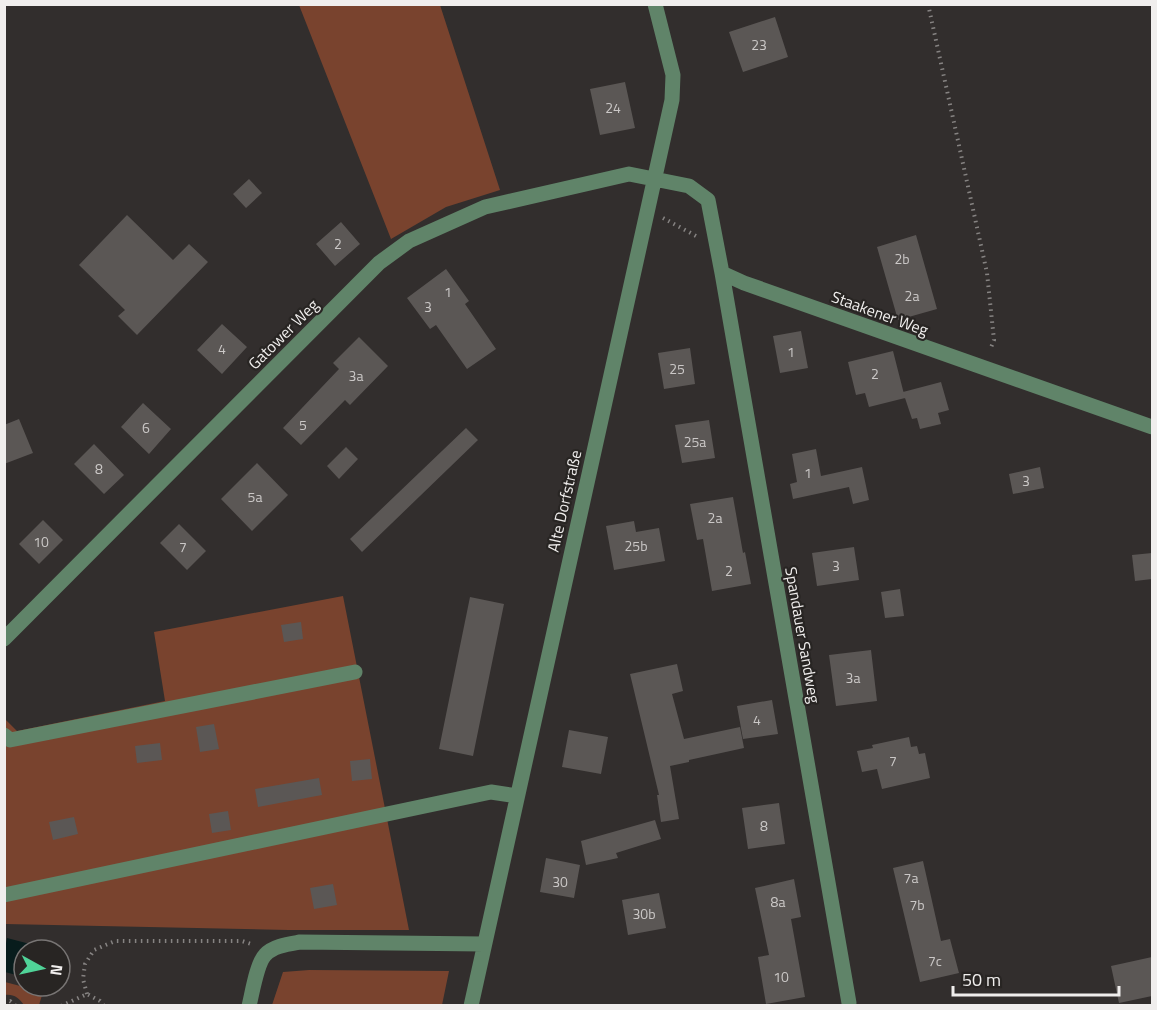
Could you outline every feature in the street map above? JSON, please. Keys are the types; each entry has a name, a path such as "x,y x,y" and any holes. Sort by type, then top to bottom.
{"street":[{"name":"Alte Dorfstraße","path":"471,1005 672,100 673,75 655,4"},
{"name":"Gatower Weg","path":"4,639 370,272 409,241 485,207 629,174 654,179"},
{"path":"654,179 688,186 708,200 722,273"},
{"name":"Staakener Weg","path":"722,273 744,283 984,369 1152,427"},
{"name":"Spandauer Sandweg","path":"722,273 849,1003"},
{"path":"4,735 10,740 355,672"},
{"path":"4,895 491,792 517,796"},
{"path":"249,1005 255,978 265,955 283,945 300,942 484,944"}],"path":[{"path":"928,4 987,273 994,340 984,369"},
{"path":"657,215 706,242 716,237"},
{"path":"104,1005 87,994 83,979 85,964 94,951 115,941 242,940 265,955"},
{"path":"61,1005 87,994"},
{"path":"4,1002 16,1005"}],"shaded area":[{"path":"299,5 440,5 500,190 446,207 391,239"},
{"path":"343,596 409,930 5,924 5,719 17,731 165,701 154,632"},
{"path":"309,970 449,971 442,1005 272,1005 283,972"},
{"path":"5,982 12,984 12,995 5,995"},
{"path":"17,998 41,998 39,1005 24,1005"}],"water":[{"path":"7,938 12,939 12,974 5,972"}],"building":[{"path":"775,17 788,57 743,72 729,32"},
{"path":"625,82 635,128 600,135 590,89"},
{"path":"249,179 262,193 246,208 233,194"},
{"path":"127,215 173,260 189,244 208,262 137,335 118,316 125,310 79,265"},
{"path":"341,222 360,244 335,266 316,244"},
{"path":"916,235 937,309 898,320 877,247"},
{"path":"446,269 469,301 465,304 496,349 467,369 436,325 430,329 407,298"},
{"path":"222,324 247,347 222,374 197,350"},
{"path":"801,331 808,368 780,373 773,336"},
{"path":"359,337 388,366 350,405 345,400 301,445 283,428 339,369 333,363"},
{"path":"690,348 695,384 664,389 658,353"},
{"path":"893,351 905,398 869,407 865,393 856,395 848,362"},
{"path":"941,382 949,410 938,413 941,424 920,429 917,418 912,419 903,392"},
{"path":"143,403 171,429 149,454 121,427"},
{"path":"19,419 33,453 4,464 4,425"},
{"path":"709,420 715,458 682,463 675,425"},
{"path":"466,428 478,440 362,552 350,539"},
{"path":"94,444 124,475 104,494 74,464"},
{"path":"346,447 358,459 339,479 327,466"},
{"path":"816,449 821,476 862,467 869,500 853,504 849,487 793,499 790,484 797,482 792,454"},
{"path":"257,463 288,495 252,531 221,499"},
{"path":"1040,467 1044,488 1013,494 1009,474"},
{"path":"733,497 751,584 712,591 703,539 697,540 690,504"},
{"path":"43,520 63,540 39,564 19,544"},
{"path":"634,521 636,532 659,528 665,561 614,570 606,526"},
{"path":"179,524 206,551 187,570 160,543"},
{"path":"854,547 859,580 817,586 812,553"},
{"path":"1152,553 1152,579 1135,581 1132,555"},
{"path":"900,589 904,616 885,618 881,592"},
{"path":"470,597 504,604 473,756 439,749"},
{"path":"301,622 303,639 284,642 281,625"},
{"path":"871,650 877,701 836,706 829,655"},
{"path":"677,664 683,691 672,694 684,739 740,727 744,748 670,766 679,819 661,822 657,795 659,795 630,674"},
{"path":"772,700 778,734 743,739 737,706"},
{"path":"214,724 219,749 200,752 196,727"},
{"path":"569,730 608,737 601,774 562,767"},
{"path":"909,737 911,747 917,746 919,754 925,753 930,778 882,789 877,769 862,772 857,751 873,748 872,745"},
{"path":"160,743 162,760 137,763 135,746"},
{"path":"370,759 372,779 352,781 350,761"},
{"path":"319,778 322,795 258,807 255,789"},
{"path":"779,803 785,844 748,849 742,808"},
{"path":"228,811 231,830 212,833 209,814"},
{"path":"74,817 78,834 53,840 49,822"},
{"path":"655,820 661,839 616,853 618,858 586,865 581,841"},
{"path":"546,858 580,865 574,898 540,892"},
{"path":"923,861 941,941 950,939 959,973 920,982 893,868"},
{"path":"794,879 801,917 791,919 805,997 766,1004 758,957 769,955 755,888"},
{"path":"333,884 337,905 314,909 310,888"},
{"path":"659,893 666,928 628,935 622,900"},
{"path":"1152,957 1152,996 1119,1003 1111,966"}]}
